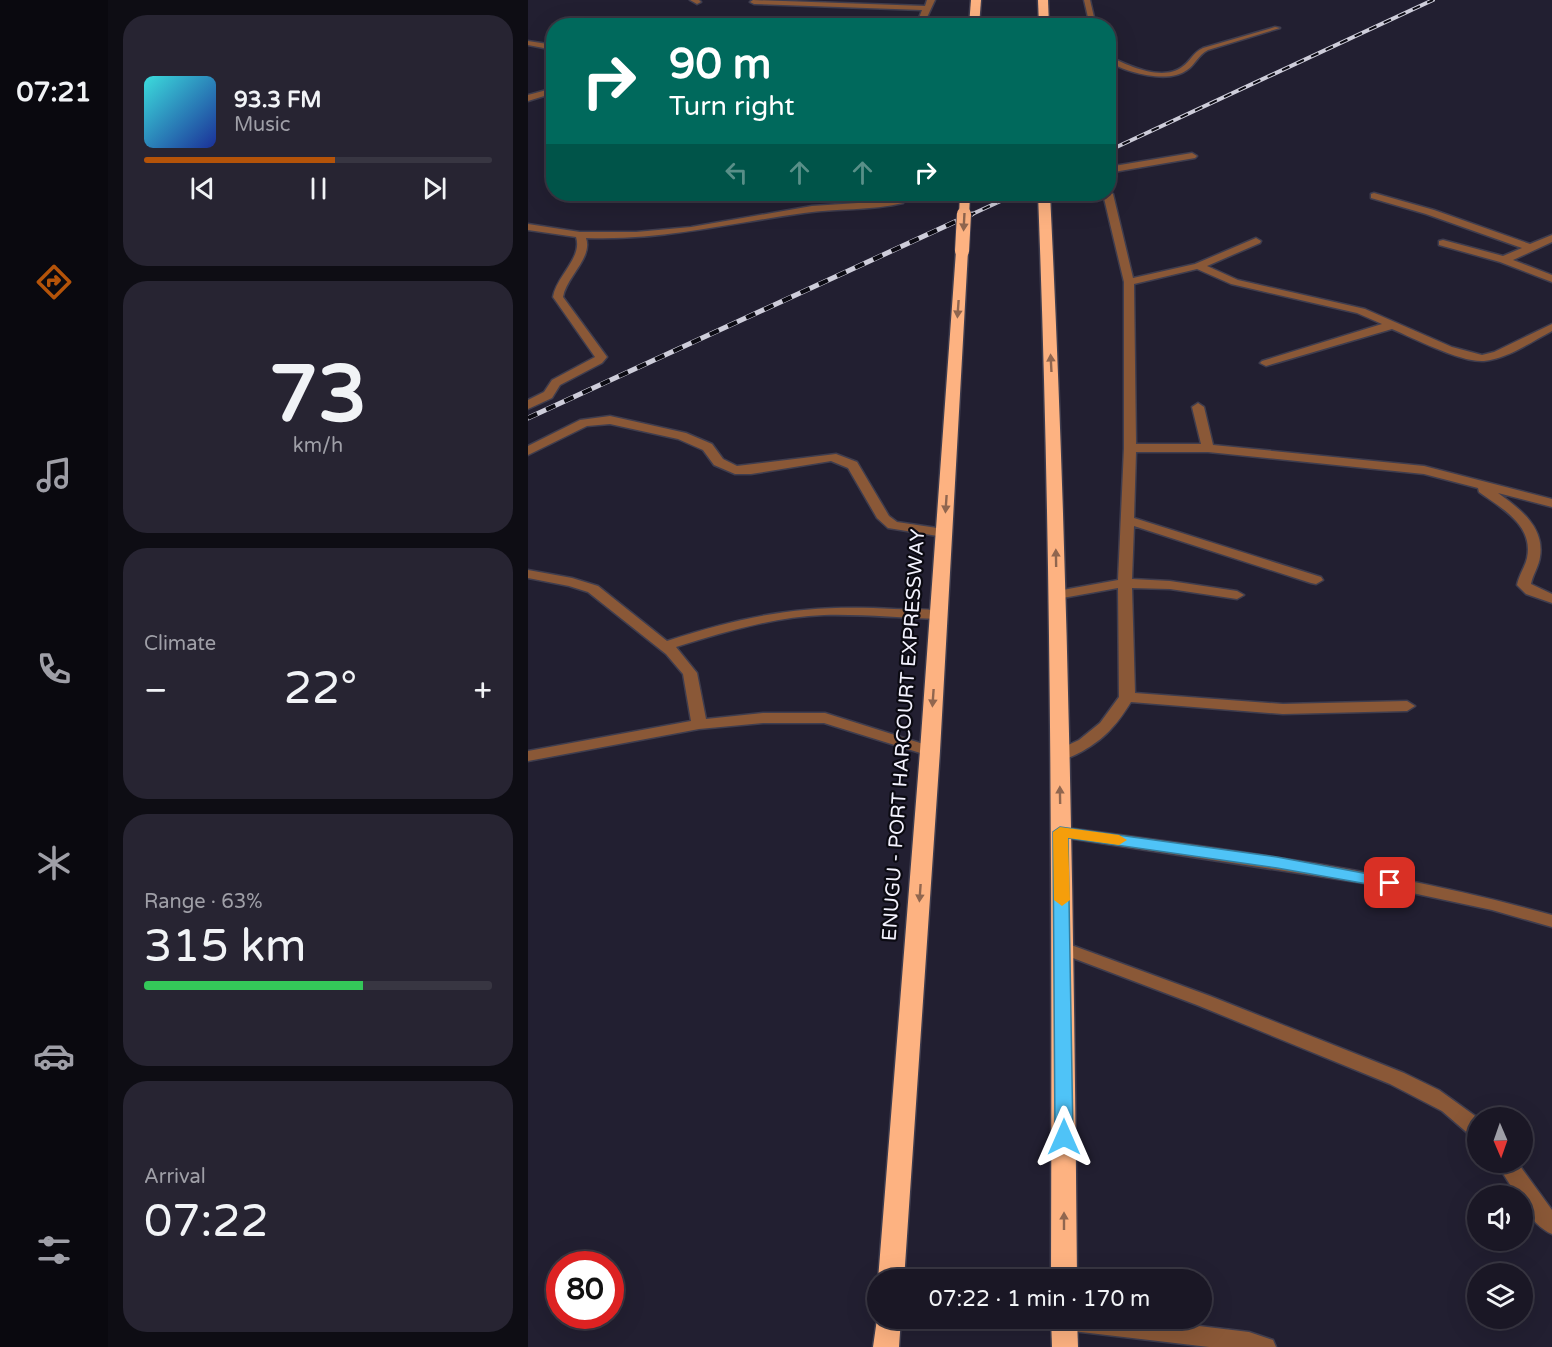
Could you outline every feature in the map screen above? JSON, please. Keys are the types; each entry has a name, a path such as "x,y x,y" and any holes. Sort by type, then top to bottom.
{"highway":[{"path":"975,18 976,0"},
{"path":"1043,0 1044,18"},
{"name":"ENUGU - PORT HARCOURT EXPRESSWAY","path":"892,1269 930,751 964,201"},
{"path":"1044,202 1054,421 1063,948 1064,1269"},
{"path":"886,1347 887,1329"},
{"path":"1064,1329 1065,1347"}],"street":[{"path":"922,18 931,0"},
{"path":"754,2 927,8"},
{"path":"528,43 546,46"},
{"path":"528,98 546,92"},
{"path":"1116,169 1192,156"},
{"path":"1374,196 1430,212 1532,248"},
{"path":"528,227 580,235 642,237 691,231 802,210 888,204 900,201"},
{"path":"1059,756 1085,743 1106,726 1127,697 1125,583 1130,448 1129,282 1110,201"},
{"path":"528,405 548,396 555,383 598,362 601,357 558,297 560,283 584,249 580,235"},
{"path":"1504,260 1552,238"},
{"path":"1129,282 1198,266 1256,240"},
{"path":"1443,243 1504,260 1552,279"},
{"path":"1198,266 1235,282 1360,311 1448,349 1482,358 1498,354 1552,327"},
{"path":"1266,363 1392,325"},
{"path":"1198,408 1208,448"},
{"path":"528,451 584,423 610,420 682,436 708,447 725,468 735,470 751,470 832,457 853,465 884,518 893,525 944,533"},
{"path":"1130,448 1208,448 1424,470 1474,481 1552,503"},
{"path":"1474,481 1523,516 1535,551 1524,585 1531,591 1552,599"},
{"path":"1127,520 1316,580"},
{"path":"528,574 572,582 593,589 665,646 690,674 699,724"},
{"path":"1057,595 1125,583 1170,585 1237,595"},
{"path":"665,646 729,625 824,611 939,615"},
{"path":"1127,697 1283,709 1407,706"},
{"path":"528,756 699,724 763,718 825,718 930,751"},
{"path":"1060,832 1277,863 1468,897 1552,921"},
{"path":"1063,948 1229,1008 1430,1094 1467,1118"},
{"path":"1513,1173 1533,1204 1552,1225"},
{"path":"1144,1329 1249,1342 1265,1347"}],"lane":[{"path":"1087,0 1091,18"},
{"path":"1116,61 1136,71 1155,74 1180,72 1188,67 1198,53 1277,28"}],"railway":[{"path":"1116,147 1433,0"},
{"path":"968,216 1001,201"},
{"path":"528,418 972,214"}],"slow traffic":[{"path":"1062,900 1060,832 1119,840"}],"route":[{"path":"1064,1137 1060,832 1277,863 1390,883"}]}
